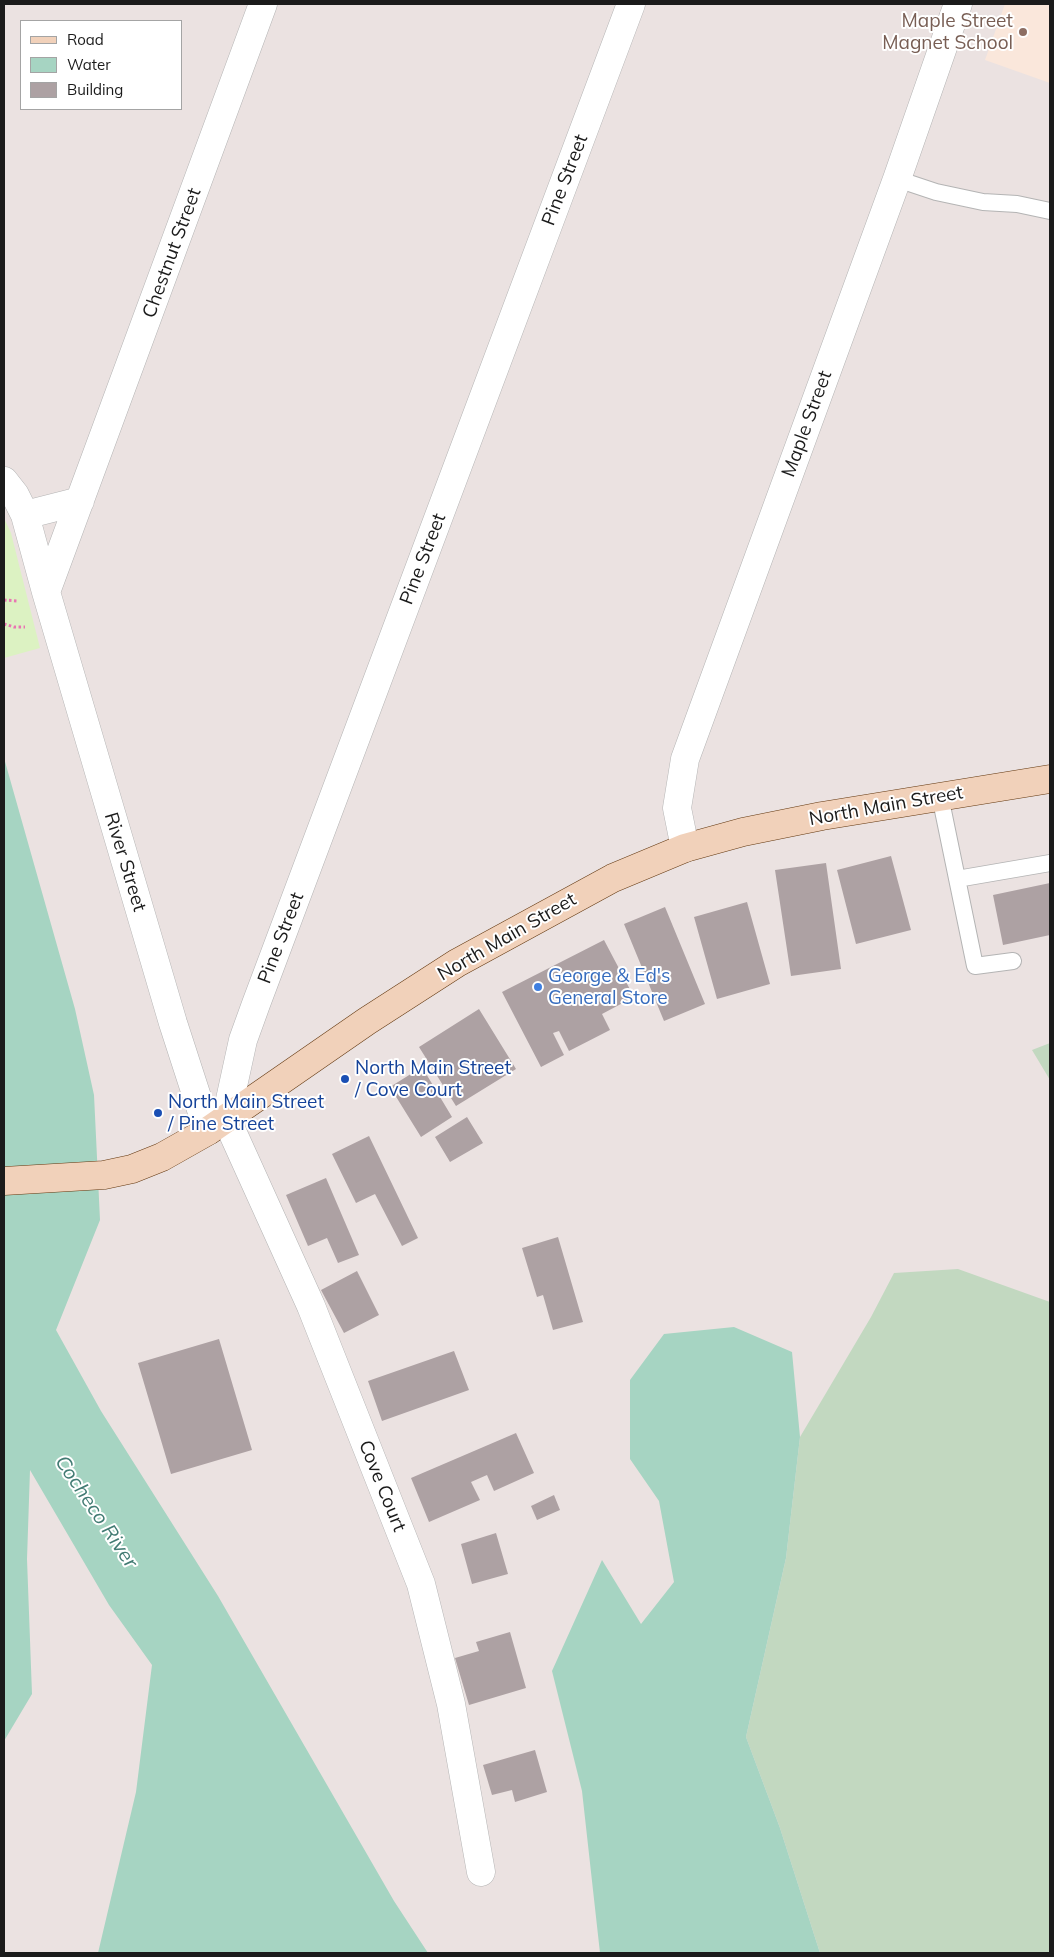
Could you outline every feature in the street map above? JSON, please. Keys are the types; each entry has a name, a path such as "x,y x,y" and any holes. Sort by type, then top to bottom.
{"main road":[{"name":"North Main Street","path":"4,1181 104,1175 132,1169 162,1157 217,1124 457,963 613,878 684,848 744,832 940,796 1050,779"}],"street":[{"name":"Chestnut Street","path":"80,501 263,4"},
{"name":"Pine Street","path":"217,1124 243,1040 631,4"},
{"name":"Maple Street","path":"684,848 677,808 685,759 958,4"},
{"name":"River Street","path":"4,481 15,495 25,515 34,596 173,1023 217,1124"},
{"path":"25,515 80,501"},
{"path":"34,596 80,501"},
{"name":"Cove Court","path":"217,1124 311,1306 421,1584 451,1704 481,1872"}],"lane":[{"path":"896,179 936,192 983,202 1017,204 1050,211"},
{"path":"940,796 975,966 1013,961"},
{"path":"957,879 1050,863"}],"path":[{"path":"4,600 11,602 34,596"},
{"path":"4,624 19,628 32,626"}],"shaded area":[{"name":"Maple Street Magnet School","path":"1005,4 1050,4 1050,83 985,60"},
{"path":"4,518 11,533 40,648 4,658"},
{"path":"1050,1043 1050,1080 1032,1050"},
{"path":"958,1269 1050,1302 1050,1953 820,1953 780,1828 746,1737 786,1558 800,1437 871,1317 894,1273"}],"water":[{"name":"Cocheco River","path":"4,758 75,1009 94,1095 100,1220 56,1330 101,1411 218,1596 394,1901 428,1953 98,1953 136,1792 152,1665 109,1605 30,1470 27,1559 32,1694 4,1741"},
{"path":"734,1327 792,1352 800,1437 786,1558 746,1737 780,1828 820,1953 600,1953 582,1791 552,1671 602,1560 641,1624 674,1582 659,1501 630,1459 630,1380 664,1334"}],"building":[{"path":"891,856 911,930 856,944 837,870"},
{"path":"826,863 841,969 791,976 775,870"},
{"path":"1050,883 1050,935 1003,945 993,895"},
{"path":"747,902 770,984 717,999 694,917"},
{"path":"665,907 705,1004 664,1021 624,924"},
{"path":"604,940 634,997 602,1014 610,1030 569,1051 559,1031 553,1033 564,1055 541,1067 502,992"},
{"path":"479,1009 516,1069 456,1106 419,1047"},
{"path":"422,1067 452,1117 421,1137 390,1087"},
{"path":"467,1117 483,1143 450,1162 435,1137"},
{"path":"369,1136 418,1238 402,1246 375,1194 356,1203 332,1154"},
{"path":"326,1178 359,1255 338,1263 327,1238 308,1246 286,1195"},
{"path":"558,1237 583,1322 553,1330 543,1295 537,1297 522,1248"},
{"path":"357,1271 379,1315 344,1333 321,1290"},
{"path":"219,1339 252,1450 171,1474 138,1363"},
{"path":"454,1351 469,1390 382,1421 368,1381"},
{"path":"516,1433 534,1473 494,1491 487,1475 471,1482 480,1500 429,1522 411,1478"},
{"path":"554,1495 560,1510 537,1520 531,1506"},
{"path":"496,1533 508,1574 472,1584 461,1544"},
{"path":"510,1632 526,1688 469,1705 455,1658 479,1651 476,1642"},
{"path":"535,1750 547,1792 515,1802 512,1790 492,1795 483,1765"}],"place":[{"name":"Maple Street Magnet School","path":"1023,32"},
{"name":"George & Ed's General Store","path":"538,987"},
{"name":"North Main Street / Cove Court","path":"345,1079"},
{"name":"North Main Street / Pine Street","path":"158,1113"}]}
